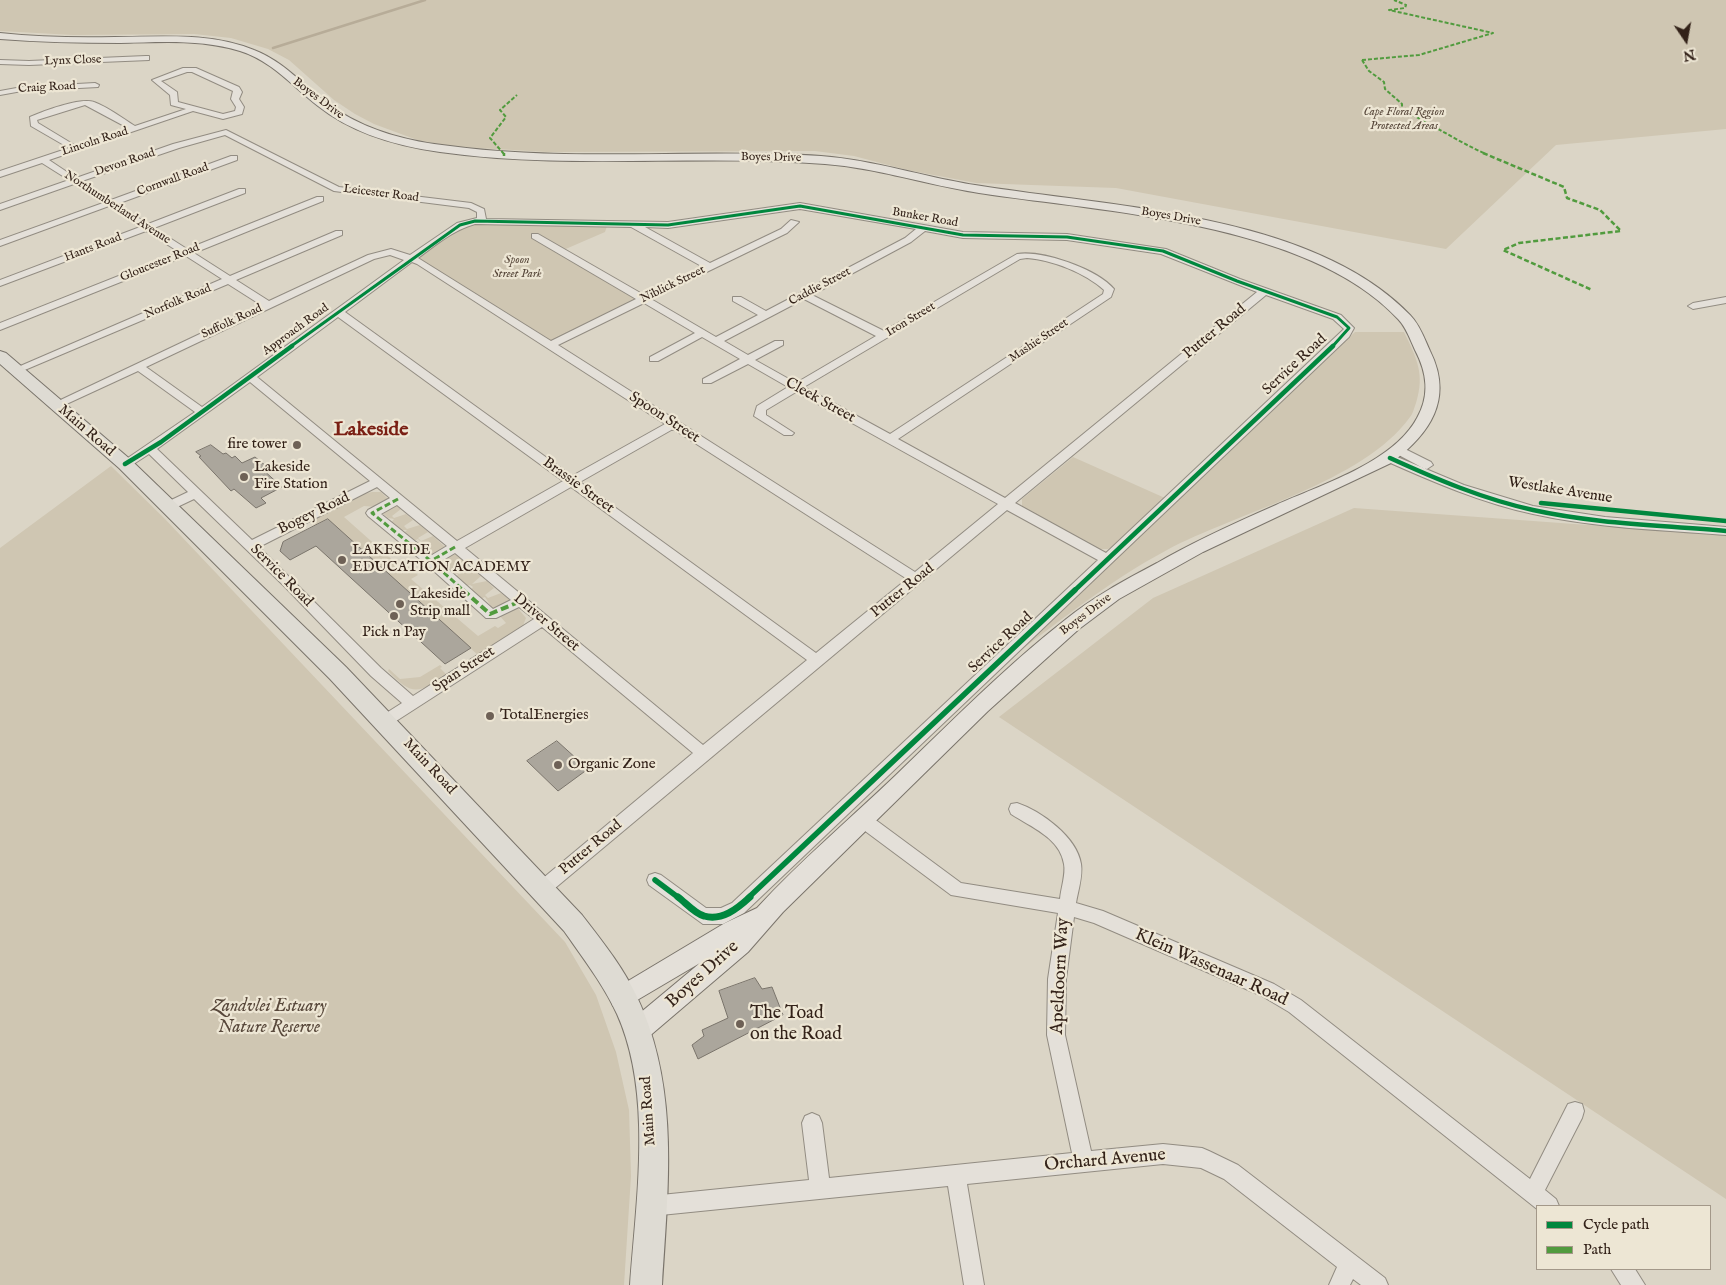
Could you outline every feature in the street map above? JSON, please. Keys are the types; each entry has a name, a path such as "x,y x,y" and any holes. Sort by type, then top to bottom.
{"main road":[{"name":"Boyes Drive","path":"0,36 62,40 188,40 240,48 268,60 320,103 344,119 381,135 441,149 500,156 760,157 834,160 979,189 1166,216 1255,236 1309,254 1354,277 1394,307 1423,343 1434,380 1431,404 1419,429 1394,454 1197,548 1113,595 1072,624 1026,663 770,910 726,956 637,1031"},
{"name":"Main Road","path":"0,356 125,464 385,721 542,889 573,924 605,968 622,998 637,1031 647,1072 653,1148 646,1285"},
{"name":"Boyes Drive","path":"622,998 733,930 770,910"}],"street":[{"name":"Lynx Close","path":"0,62 30,63 146,58"},
{"path":"190,70 237,90 235,99 240,109 233,115 223,117 190,110 174,103 174,94 156,80 190,70"},
{"name":"Craig Road","path":"0,93 22,88 95,85"},
{"path":"76,149 34,124 33,119 73,105 89,103 135,129"},
{"name":"Lincoln Road","path":"0,174 190,110"},
{"name":"Devon Road","path":"0,207 222,132"},
{"name":"Leicester Road","path":"222,132 235,135 337,188 471,206 481,211 484,216 482,220"},
{"name":"Cornwall Road","path":"0,243 234,158"},
{"name":"Northumberland Avenue","path":"42,160 268,305"},
{"path":"0,162 11,170"},
{"name":"Hants Road","path":"0,283 242,192"},
{"name":"Gloucester Road","path":"0,327 320,199"},
{"name":"Bunker Road","path":"482,220 633,224 686,223 793,206 816,208 922,229 973,236 1067,237 1156,250 1337,317 1349,328"},
{"name":"Approach Road","path":"125,464 150,449 202,412 456,227 482,220"},
{"name":"Niblick Street","path":"550,345 784,231 794,222"},
{"path":"633,224 710,267"},
{"name":"Caddie Street","path":"716,341 914,237 922,229"},
{"name":"Norfolk Road","path":"16,370 339,233"},
{"name":"Cleek Street","path":"535,236 795,388 1006,506 1108,560"},
{"name":"Suffolk Road","path":"56,405 377,254 390,252 410,259"},
{"name":"Iron Street","path":"788,433 759,413 761,408 1017,257 1027,254"},
{"name":"Mashie Street","path":"889,440 1110,292 1102,283 1043,257 1027,254"},
{"name":"Spoon Street","path":"410,259 420,262 917,580"},
{"name":"Putter Road","path":"542,889 1264,291"},
{"path":"805,295 885,336"},
{"path":"736,299 766,315"},
{"path":"1693,306 1726,300"},
{"name":"Brassie Street","path":"338,312 818,660"},
{"name":"Service Road","path":"655,880 703,916 714,917 732,912 1108,560 1345,335 1349,328"},
{"path":"654,359 701,334"},
{"path":"707,381 779,343"},
{"path":"138,366 202,412"},
{"name":"Driver Street","path":"250,377 704,754"},
{"path":"435,558 673,424"},
{"name":"Service Road","path":"150,449 376,672 412,704"},
{"name":"Westlake Avenue","path":"1394,454 1497,493 1528,500 1597,510 1726,521"},
{"name":"Westlake Avenue","path":"1394,454 1470,492 1531,509 1578,517 1726,531"},
{"name":"Bogey Road","path":"250,546 378,482"},
{"path":"169,506 196,493"},
{"path":"398,499 372,513 435,558 490,614 521,601"},
{"name":"Span Street","path":"385,721 543,620"},
{"name":"Apeldoorn Way","path":"1017,809 1059,837 1066,845 1072,865 1057,979 1056,1035 1084,1162"},
{"name":"Klein Wassenaar Road","path":"863,820 957,890 1065,907 1097,916 1250,982 1295,1006 1548,1205"},
{"path":"755,891 770,910"},
{"path":"1533,1194 1575,1111"},
{"path":"812,1123 820,1189"},
{"name":"Orchard Avenue","path":"651,1206 1163,1154 1202,1158 1231,1172 1378,1285"},
{"path":"956,1175 974,1285"},
{"path":"1339,1285 1350,1264"},
{"path":"1622,1270 1635,1285"}],"green space":[{"name":"Cape Floral Region Protected Areas","path":"0,0 1726,0 1726,129 1556,145 1446,249 1116,188 976,183 907,170 854,156 815,151 547,152 461,147 420,141 374,124 355,114 334,100 289,60 268,49 231,38 194,34 73,35 0,31"},
{"name":"Spoon Street Park","path":"608,223 605,232 561,251 643,299 550,345 410,259 465,224"},
{"path":"1355,332 1404,332 1416,359 1420,383 1413,413 1389,440 1362,460 1331,478 1195,536 1167,550 1123,576 1079,606 997,669"},
{"path":"1073,457 1165,498 1114,546 1108,549 1098,549 1022,507 1022,499"},
{"name":"Zandvlei Estuary Nature Reserve","path":"111,466 165,519 565,942 596,995 616,1052 629,1110 631,1176 624,1285 0,1285 0,548"},
{"path":"381,492 389,500 376,507 364,506 344,517 397,564 400,570 407,566 418,575 411,579 478,636 495,626 498,628 506,623 499,615 516,606 526,618 522,628 479,656 328,519 314,526 313,524 317,518 360,495"},
{"path":"394,503 401,509 392,516 394,518 406,514 413,520 404,526 407,529 420,525 428,532 418,538 421,541 433,536 445,547 434,554 425,552 421,550 421,542 418,539 414,541 403,534 407,530 398,530 390,524 394,519 388,518 380,511"},
{"path":"1354,508 1726,535 1726,1199 999,717 1153,598"},
{"path":"455,554 466,563 457,572 459,574 472,569 481,576 472,584 487,581 494,588 485,595 488,598 501,593 510,600 500,608 492,608 485,597 480,599 470,590 473,587 470,585 466,586 455,579 458,574 451,574 438,563 441,558"},
{"path":"440,665 442,667 440,668 447,675 429,686 416,690 404,685 388,671 389,669 400,679 420,677"}],"building":[{"name":"Lakeside Fire Station","path":"211,445 223,454 226,453 232,458 235,456 242,463 255,457 266,466 261,468 282,487 261,498 266,503 256,508 234,489 231,491 199,457 201,456 196,452"},
{"name":"Lakeside Strip mall","path":"328,519 471,648 445,664 316,546 290,560 280,551 283,542"},
{"name":"Organic Zone","path":"557,741 588,769 558,791 527,761"},
{"name":"The Toad on the Road","path":"755,978 762,989 772,987 783,1015 698,1059 692,1045 704,1036 702,1030 728,1018 719,991"}],"waterway":[{"path":"273,48 425,0"}],"marked path":[{"path":"1362,60 1419,55 1493,33 1389,10 1405,8 1406,5 1394,0"},
{"path":"1362,60 1369,71 1384,82 1385,89 1402,104 1402,110 1433,124 1446,135 1467,146 1564,187 1567,198 1600,210 1621,231 1519,243 1503,250 1592,290"},
{"path":"504,156 504,152 497,148 490,138 506,117 500,110 517,95"},
{"path":"398,499 372,513 431,561"},
{"path":"455,547 431,561 490,614 521,601"}],"cycle path":[{"path":"125,464 161,442 446,233 460,225 475,221 668,225 782,207 800,206 963,235 1067,237 1163,251 1237,281 1337,317 1349,328 1345,335 738,908 723,916 703,916 655,880"},
{"path":"1390,458 1460,488 1533,510 1605,521 1726,531"},
{"path":"1541,503 1597,510 1726,521"}],"place":[{"name":"fire tower","path":"297,445"},
{"name":"Lakeside Fire Station","path":"244,477"},
{"name":"LAKESIDE EDUCATION ACADEMY","path":"342,560"},
{"name":"Lakeside Strip mall","path":"400,604"},
{"name":"Pick n Pay","path":"394,616"},
{"name":"TotalEnergies","path":"490,716"},
{"name":"Organic Zone","path":"558,765"},
{"name":"The Toad on the Road","path":"740,1024"}],"district":[{"name":"Lakeside","path":"371,431"}]}
